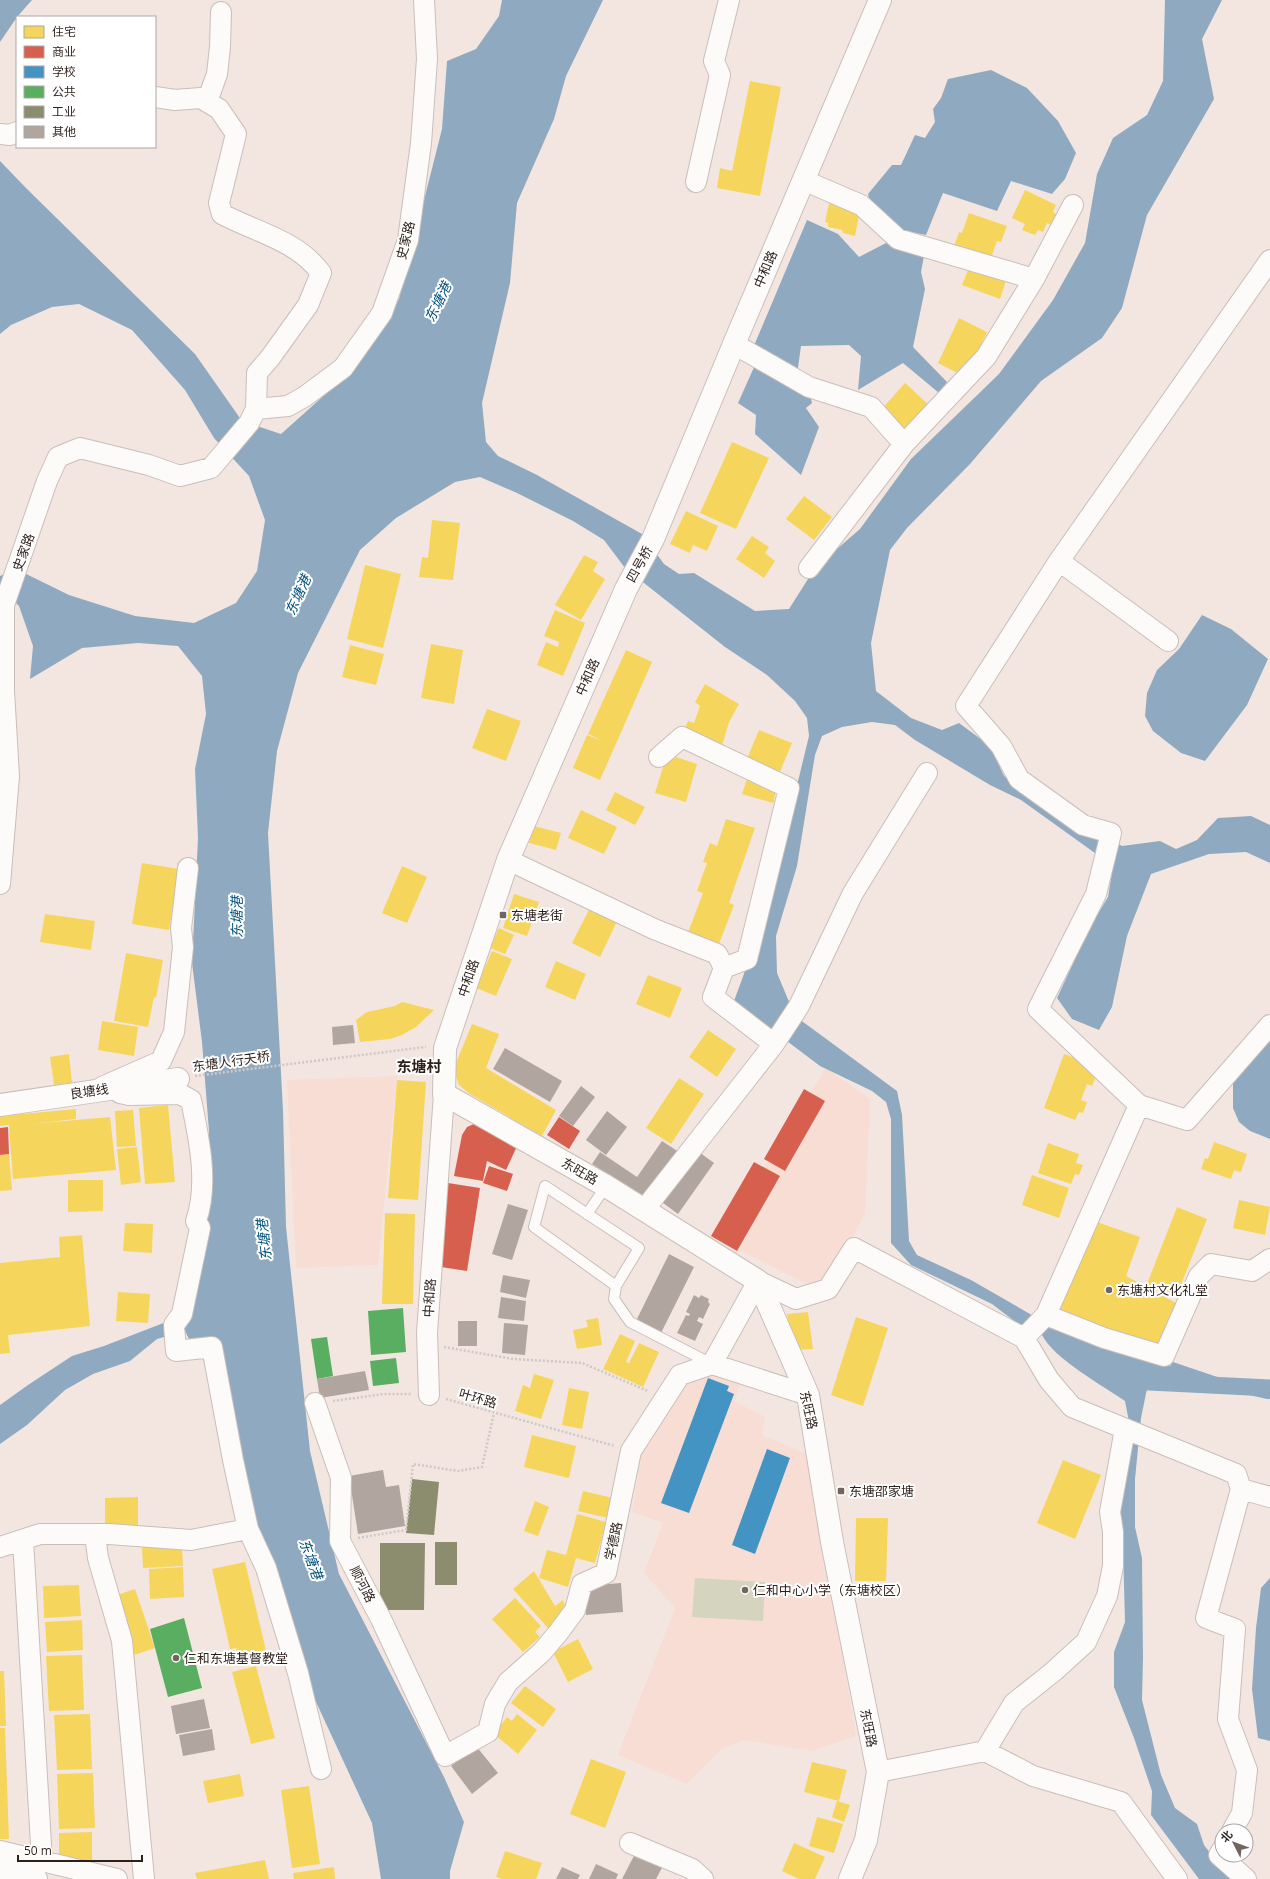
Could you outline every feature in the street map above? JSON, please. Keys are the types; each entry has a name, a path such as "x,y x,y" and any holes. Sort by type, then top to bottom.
{"street":[{"name":"史家路","path":"256,409 288,406 315,389 342,368 382,313 408,240 422,144 428,59 424,0"},
{"path":"696,182 720,75 714,61 729,0"},
{"name":"中和路","path":"653,539 880,0"},
{"path":"207,102 217,74 220,47 221,12"},
{"name":"史家路","path":"0,884 9,776 4,691 4,605 47,481 58,457 80,448 149,465 180,476 211,468 249,424 256,409 257,373 270,358 308,304 321,273 284,241 239,223 222,214 219,203 236,134 219,109 201,98 175,100 156,97"},
{"path":"0,134 10,135 16,132"},
{"path":"803,180 861,205 898,239 1034,279"},
{"path":"809,568 904,444 986,357 1034,279 1073,205"},
{"path":"1270,260 1060,561 966,706 1000,746 1019,779 1083,825 1110,833 1096,894 1038,1010 1139,1105 1188,1120 1270,1025"},
{"path":"734,344 809,387 871,407 904,444"},
{"name":"四号桥","path":"626,589 653,539"},
{"path":"1060,561 1168,641"},
{"name":"中和路","path":"430,1395 427,1344 444,1094 444,1048 508,860 626,589"},
{"path":"659,757 682,738 789,788 747,959 724,968"},
{"path":"644,1210 774,1044 799,1006 853,893 927,773"},
{"path":"508,860 654,929 717,954 724,968 713,998 774,1044"},
{"path":"98,1089 161,1061 174,1032 183,947 181,928 188,868"},
{"name":"良塘线","path":"0,1105 98,1089 178,1079"},
{"path":"98,1089 129,1095 180,1094 191,1100 201,1155 201,1206 196,1221 200,1228 182,1314 174,1324 176,1351 212,1347 232,1460 248,1529 266,1568 298,1673 321,1769"},
{"name":"东旺路","path":"444,1094 606,1186 758,1281 808,1395 832,1542 878,1772 866,1840 850,1879"},
{"path":"1139,1105 1035,1326 1050,1380 1072,1407 1236,1474 1241,1489 1206,1618 1235,1629 1228,1719 1247,1770 1242,1813 1236,1823"},
{"path":"808,1395 712,1364 758,1281 796,1299 828,1289 854,1248 1035,1326 1104,1338 1164,1356 1199,1276 1211,1264 1252,1271 1270,1259"},
{"name":"学德路","path":"445,1756 488,1732 495,1704 508,1682 542,1652 576,1610 582,1584 606,1573 632,1451 680,1375 712,1364"},
{"name":"顺河路","path":"315,1403 340,1478 340,1541 381,1620 445,1756"},
{"path":"985,1751 1014,1703 1086,1642 1101,1609 1106,1596 1113,1566 1113,1532 1110,1512 1125,1428"},
{"path":"1241,1489 1270,1497"},
{"path":"0,1547 40,1534 95,1534 191,1540 248,1529"},
{"path":"95,1534 98,1558 122,1641 144,1879"},
{"path":"23,1540 39,1870"},
{"path":"878,1772 985,1751 1034,1776 1122,1802 1177,1879"},
{"path":"630,1843 692,1869 703,1879"},
{"path":"0,1851 39,1870"},
{"path":"1229,1863 1246,1879"},
{"path":"0,1870 39,1870 117,1879"}],"lane":[{"path":"616,1286 534,1228 546,1186 639,1248 616,1286 614,1299 630,1322 712,1364"},
{"path":"587,1214 606,1186"}],"path":[{"name":"东塘人行天桥","path":"178,1079 426,1047 444,1048"},
{"path":"427,1344 513,1359 582,1363 665,1398"},
{"name":"叶环路","path":"315,1403 383,1394 430,1395 632,1451"},
{"path":"340,1541 406,1530 413,1464 458,1470 482,1467 494,1413"}],"shaded area":[{"path":"826,1068 870,1099 865,1213 828,1285 817,1289 719,1240"},
{"path":"397,1076 378,1265 296,1268 287,1080"},
{"name":"仁和中心小学（东塘校区）","path":"703,1371 742,1380 734,1401 765,1417 762,1435 809,1455 856,1736 812,1751 744,1740 722,1749 687,1784 618,1755 675,1608 644,1573 663,1523 632,1512 641,1455 687,1378"}],"green space":[{"path":"695,1578 765,1582 763,1621 692,1617"}],"water":[{"path":"0,0 32,0 18,16 16,16 16,18 0,42"},
{"name":"东塘港","path":"502,0 603,0 566,76 554,119 517,203 510,283 482,403 486,442 498,456 537,475 642,534 664,564 679,574 694,573 755,611 789,609 815,568 860,529 911,459 999,374 1053,300 1085,243 1097,174 1113,138 1147,115 1163,81 1165,0 1222,0 1202,39 1214,99 1147,215 1122,308 1102,338 1041,381 970,464 907,528 890,550 871,643 876,691 911,718 942,730 959,723 990,746 1004,776 1122,846 1160,841 1176,849 1197,840 1218,818 1251,816 1270,825 1270,863 1246,852 1209,854 1151,874 1127,936 1112,1007 1099,1030 1072,1019 1057,998 1090,927 1108,897 1113,866 1021,800 990,785 915,740 895,725 872,722 842,727 822,736 815,755 797,866 776,936 777,973 795,1016 897,1091 902,1115 909,1241 917,1255 971,1280 1030,1314 1049,1328 1066,1331 1106,1348 1170,1366 1173,1362 1241,1385 1270,1382 1270,1399 1177,1379 1155,1379 1148,1384 1141,1418 1135,1479 1135,1527 1142,1558 1142,1700 1161,1775 1175,1808 1197,1824 1204,1845 1214,1858 1214,1863 1218,1863 1230,1879 1199,1879 1151,1815 1152,1791 1134,1738 1114,1687 1114,1652 1125,1622 1123,1548 1117,1521 1130,1427 1125,1401 1067,1362 1048,1344 1042,1335 1021,1326 992,1304 911,1265 891,1243 891,1119 886,1102 872,1091 820,1066 734,1001 757,936 784,837 809,736 807,718 795,701 767,675 725,647 625,568 604,540 573,521 517,493 480,477 455,482 396,518 360,550 298,673 277,751 268,833 283,1110 286,1227 310,1451 339,1574 444,1777 464,1822 450,1871 450,1879 381,1879 372,1823 268,1598 216,1377 192,1345 185,1331 157,1339 130,1361 93,1374 65,1390 27,1425 0,1444 0,1405 28,1385 72,1356 104,1346 179,1317 203,1220 209,1131 202,1042 192,963 198,838 195,769 206,714 202,676 178,646 138,643 82,648 30,679 33,646 19,606 0,587 0,576 16,569 69,595 135,616 194,623 236,603 257,571 265,520 249,476 214,438 185,390 132,330 79,304 52,307 11,325 0,334 0,161 195,354 242,421 281,434 357,366 399,299 442,129 447,61 476,49 499,16"},
{"path":"991,70 1027,88 1058,121 1076,153 1065,179 1052,194 1011,181 997,211 943,193 926,235 892,228 873,212 868,194 892,165 901,165 915,135 925,138 935,122 933,109 941,98 948,79"},
{"path":"807,220 838,234 859,257 886,243 924,256 921,272 925,289 913,347 947,382 939,393 903,363 858,390 861,356 849,345 801,346 797,375 753,348"},
{"path":"755,365 811,399 812,403 806,408 819,427 801,475 755,434 756,415 738,403"},
{"path":"1202,615 1231,629 1268,659 1247,705 1205,761 1181,753 1153,731 1145,716 1147,693 1157,670 1179,649"},
{"path":"1270,1031 1270,1139 1250,1131 1239,1122 1233,1108 1233,1082"},
{"path":"1270,1578 1270,1741 1258,1738 1252,1689 1256,1628 1261,1588"}],"building: 住宅":[{"path":"750,81 781,87 760,196 717,188 720,168 732,171"},
{"path":"1025,190 1056,205 1053,212 1058,215 1053,226 1047,223 1043,232 1038,230 1035,235 1022,230 1025,224 1012,218"},
{"path":"829,203 860,210 855,236 843,233 842,230 828,227 828,223 825,222"},
{"path":"969,213 1007,226 1001,242 997,241 991,258 954,246 959,232 962,233"},
{"path":"970,265 1007,278 1000,299 962,285"},
{"path":"959,318 987,332 965,377 938,363"},
{"path":"905,383 928,404 903,432 880,411"},
{"path":"732,442 769,458 736,529 700,513"},
{"path":"804,496 832,517 814,540 786,519"},
{"path":"686,511 718,526 707,551 693,545 690,553 670,544"},
{"path":"432,520 460,523 453,580 419,577 422,557 428,558"},
{"path":"752,536 769,547 765,553 775,561 764,578 736,559"},
{"path":"584,555 598,562 593,571 605,579 581,620 555,605"},
{"path":"365,565 401,574 383,648 347,639"},
{"path":"555,610 585,623 563,676 537,665 546,642 558,647 559,642 544,636"},
{"path":"431,644 463,650 454,704 421,698"},
{"path":"350,645 384,654 376,685 342,677"},
{"path":"626,650 652,662 600,780 573,768 587,735 603,741 588,734"},
{"path":"705,684 739,704 729,722 722,746 684,731 688,721 694,723 700,706 695,702"},
{"path":"487,709 521,721 506,761 472,748"},
{"path":"759,730 792,743 779,774 746,761"},
{"path":"667,754 697,764 686,802 655,793"},
{"path":"747,779 777,787 773,803 742,794"},
{"path":"615,792 645,807 635,825 606,810"},
{"path":"581,810 617,827 604,854 568,838"},
{"path":"726,819 755,828 729,903 734,905 717,949 686,938 703,893 697,891 707,863 703,862 710,843 717,846"},
{"path":"534,826 561,833 556,850 529,843"},
{"path":"142,863 179,869 169,930 132,924"},
{"path":"402,866 427,877 407,923 382,913"},
{"path":"514,894 539,902 527,936 503,928"},
{"path":"593,902 620,915 600,957 572,943"},
{"path":"45,914 95,921 91,950 40,942"},
{"path":"499,928 514,935 505,954 490,948"},
{"path":"492,951 512,959 496,996 476,988"},
{"path":"126,953 163,960 156,998 154,997 148,1027 114,1021"},
{"path":"556,961 586,974 575,1000 545,987"},
{"path":"648,975 682,988 670,1018 636,1004"},
{"path":"402,1002 434,1010 416,1027 402,1035 390,1039 360,1042 356,1020 367,1012 395,1006"},
{"path":"102,1021 138,1027 134,1056 98,1050"},
{"path":"472,1024 499,1034 486,1068 556,1110 542,1136 470,1094 459,1085 455,1073 456,1063"},
{"path":"708,1030 736,1049 717,1077 689,1057"},
{"path":"69,1054 72,1083 54,1085 50,1057"},
{"path":"1064,1054 1095,1065 1097,1074 1092,1086 1087,1084 1081,1100 1087,1102 1083,1113 1079,1112 1075,1120 1044,1108"},
{"path":"679,1078 704,1094 671,1144 646,1128"},
{"path":"397,1080 426,1082 418,1200 388,1198"},
{"path":"168,1105 175,1182 145,1184 139,1108"},
{"path":"76,1109 76,1119 30,1124 110,1117 116,1170 13,1179 9,1125 0,1126 0,1116"},
{"path":"133,1110 136,1146 117,1147 115,1111"},
{"path":"1214,1142 1247,1154 1241,1172 1234,1170 1231,1179 1201,1169 1205,1158 1208,1159"},
{"path":"1048,1143 1079,1154 1076,1163 1083,1165 1079,1175 1075,1174 1071,1184 1038,1173"},
{"path":"137,1147 141,1182 121,1185 117,1149"},
{"path":"9,1154 12,1190 0,1191 0,1155"},
{"path":"1032,1175 1069,1188 1059,1218 1022,1205"},
{"path":"68,1180 103,1180 103,1211 68,1212"},
{"path":"1239,1200 1270,1207 1265,1235 1233,1228"},
{"path":"1177,1207 1207,1219 1177,1295 1147,1284"},
{"path":"385,1213 415,1214 413,1304 382,1304"},
{"name":"东塘村文化礼堂","path":"1097,1222 1140,1237 1126,1276 1176,1303 1164,1341 1155,1347 1107,1333 1058,1309"},
{"path":"125,1223 153,1224 152,1253 123,1251"},
{"path":"82,1235 90,1326 8,1335 10,1353 0,1354 0,1263 60,1257 59,1237"},
{"path":"118,1292 150,1294 148,1323 116,1321"},
{"path":"808,1312 813,1349 794,1350 787,1314"},
{"path":"856,1317 888,1328 863,1406 831,1395"},
{"path":"598,1318 602,1345 577,1349 573,1330 588,1327 586,1320"},
{"path":"620,1334 635,1341 626,1362 629,1363 639,1343 659,1352 643,1387 603,1369"},
{"path":"534,1374 554,1380 541,1419 515,1411 523,1385 530,1388"},
{"path":"569,1388 589,1392 582,1429 562,1425"},
{"path":"532,1435 576,1446 569,1478 524,1467"},
{"path":"1063,1460 1101,1475 1075,1539 1037,1523"},
{"path":"583,1491 613,1498 608,1518 578,1511"},
{"path":"138,1497 138,1526 105,1527 105,1498"},
{"path":"535,1501 549,1507 538,1536 524,1531"},
{"path":"577,1514 606,1522 595,1563 576,1558 568,1587 539,1578 547,1550 566,1555"},
{"path":"856,1518 888,1518 886,1581 855,1581"},
{"path":"142,1545 182,1546 183,1566 143,1568"},
{"path":"245,1562 268,1659 240,1665 236,1648 230,1649 212,1569"},
{"path":"183,1567 184,1597 150,1599 149,1569"},
{"path":"534,1571 555,1606 563,1600 567,1611 548,1628 513,1589"},
{"path":"79,1585 81,1616 44,1618 43,1586"},
{"path":"135,1589 155,1648 134,1655 114,1596"},
{"path":"515,1598 541,1626 535,1632 540,1637 523,1652 492,1619"},
{"path":"82,1620 83,1650 47,1652 45,1622"},
{"path":"578,1639 593,1669 568,1682 553,1652"},
{"path":"82,1655 84,1710 49,1711 46,1656"},
{"path":"256,1666 275,1738 251,1744 232,1672"},
{"path":"0,1671 4,1671 6,1726 0,1726"},
{"path":"525,1686 556,1709 543,1727 511,1703"},
{"path":"90,1714 92,1769 57,1770 54,1715"},
{"path":"517,1714 537,1730 518,1754 494,1734 507,1717 512,1721"},
{"path":"0,1728 5,1728 9,1839 0,1839"},
{"path":"591,1759 626,1772 605,1828 570,1814"},
{"path":"812,1762 847,1770 839,1801 804,1792"},
{"path":"93,1773 95,1828 59,1829 57,1774"},
{"path":"240,1774 244,1796 208,1803 203,1781"},
{"path":"309,1786 320,1864 292,1868 281,1790"},
{"path":"837,1801 850,1805 844,1822 832,1817"},
{"path":"817,1817 843,1824 834,1853 809,1846"},
{"path":"92,1832 92,1860 59,1861 59,1833"},
{"path":"794,1843 825,1857 815,1879 799,1879 782,1871"},
{"path":"505,1851 542,1863 536,1879 502,1879 496,1877"},
{"path":"265,1860 269,1879 197,1879 195,1873"},
{"path":"334,1867 335,1879 294,1879 293,1873"}],"building: 商业":[{"path":"804,1089 825,1101 785,1171 764,1159"},
{"path":"559,1117 580,1131 569,1149 547,1135"},
{"path":"474,1124 518,1144 506,1170 487,1161 483,1181 454,1176 462,1135 467,1127"},
{"path":"8,1127 9,1154 0,1155 0,1128"},
{"path":"754,1162 780,1176 737,1251 711,1236"},
{"path":"489,1166 513,1174 507,1191 483,1183"},
{"path":"448,1183 480,1188 467,1271 435,1266"}],"building: 学校":[{"path":"708,1378 729,1386 727,1391 734,1394 689,1513 661,1503"},
{"path":"767,1449 790,1458 755,1554 732,1545"}],"building: 公共":[{"path":"403,1308 406,1352 371,1355 368,1311"},
{"path":"327,1337 333,1376 317,1379 311,1339"},
{"path":"396,1358 399,1383 373,1386 370,1361"},
{"name":"仁和东塘基督教堂","path":"184,1618 202,1688 168,1697 150,1629"}],"building: 工业":[{"path":"412,1479 439,1482 434,1535 406,1533"},
{"path":"435,1542 457,1542 457,1585 435,1585"},
{"path":"380,1543 425,1543 424,1610 380,1610"}],"building: 其他":[{"path":"353,1025 355,1043 333,1045 332,1027"},
{"path":"505,1048 562,1081 550,1102 493,1069"},
{"path":"581,1086 595,1097 573,1126 559,1116"},
{"path":"607,1111 627,1127 606,1155 586,1140"},
{"path":"662,1141 679,1152 647,1200 592,1164 600,1152 637,1177"},
{"path":"695,1149 714,1163 678,1214 659,1200"},
{"path":"508,1204 528,1210 512,1260 492,1254"},
{"path":"669,1254 694,1267 661,1333 636,1321"},
{"path":"503,1275 530,1280 526,1298 500,1292"},
{"path":"694,1295 699,1298 701,1295 709,1299 708,1302 710,1304 703,1319 699,1317 697,1321 703,1324 695,1341 677,1333 686,1315 689,1316 690,1314 686,1312"},
{"path":"501,1297 526,1301 524,1321 498,1318"},
{"path":"458,1321 477,1321 477,1346 458,1346"},
{"path":"504,1323 528,1325 525,1355 502,1353"},
{"path":"365,1371 369,1390 320,1398 317,1379"},
{"path":"383,1470 386,1487 399,1485 405,1526 358,1534 349,1476"},
{"path":"621,1583 623,1612 586,1615 584,1586"},
{"path":"204,1699 210,1728 176,1734 171,1706"},
{"path":"212,1729 215,1750 183,1756 179,1735"},
{"path":"476,1746 498,1773 472,1794 451,1766"},
{"path":"637,1850 664,1864 656,1879 622,1879"},
{"path":"596,1864 618,1874 616,1879 589,1879"},
{"path":"562,1867 580,1875 578,1879 556,1879"}],"waterway":[{"path":"1129,1381 1270,1388"}],"place":[{"name":"东塘老街","path":"503,915"},
{"name":"东塘村文化礼堂","path":"1109,1290"},
{"name":"东塘邵家塘","path":"841,1491"},
{"name":"仁和中心小学（东塘校区）","path":"745,1590"},
{"name":"仁和东塘基督教堂","path":"176,1658"}],"district":[{"name":"东塘村","path":"419,1067"}]}
